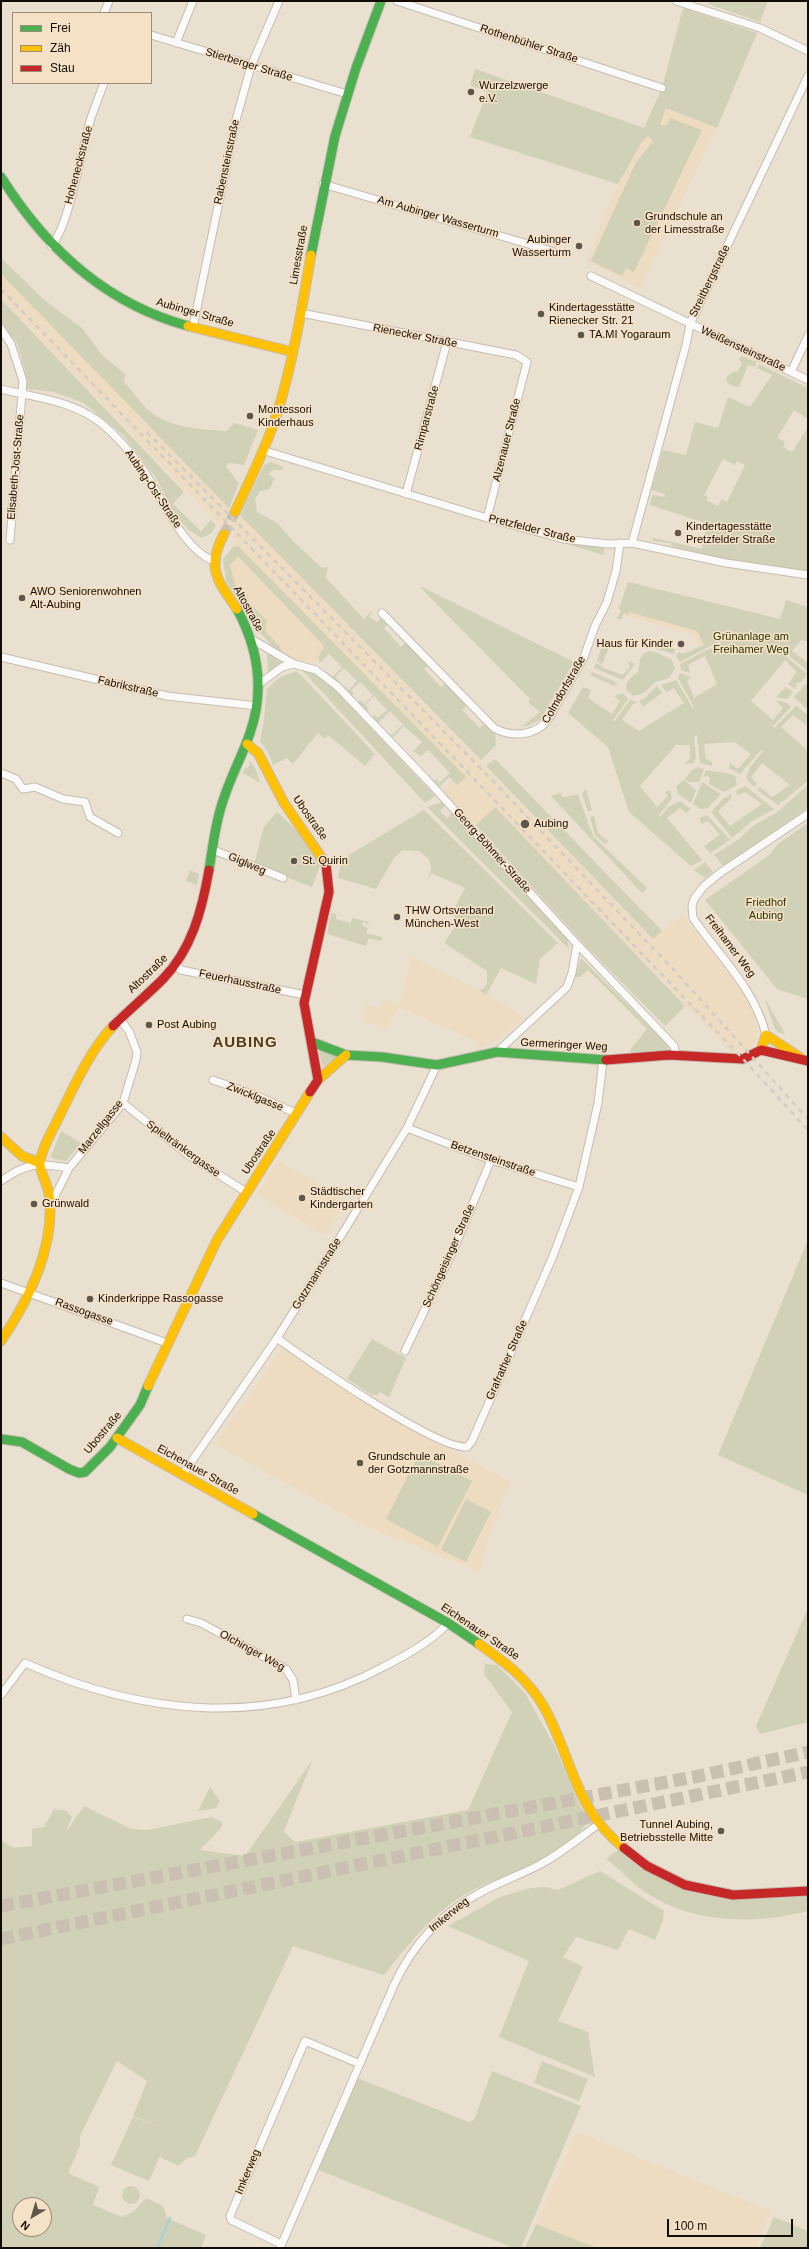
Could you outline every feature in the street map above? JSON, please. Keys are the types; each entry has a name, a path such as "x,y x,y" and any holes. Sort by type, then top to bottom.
{"street":[{"path":"104,12 109,1"},
{"path":"176,43 194,1"},
{"name":"Rabensteinstraße","path":"193,327 236,120 251,66 279,1"},
{"name":"Limesstraße","path":"235,512 262,450 280,402 301,313 323,184 347,94 381,1"},
{"name":"Rothenbühler Straße","path":"397,1 662,88"},
{"path":"676,1 699,5 760,28 808,51"},
{"name":"Stierberger Straße","path":"152,35 347,94"},
{"name":"Streitbergstraße","path":"632,543 686,345 690,324 808,76"},
{"name":"Hoheneckstraße","path":"51,246 57,240 70,202 91,117 104,84"},
{"name":"Aubinger Straße","path":"1,177 20,207 51,246 71,265 110,294 164,319 293,352"},
{"name":"Am Aubinger Wasserturm","path":"323,184 552,252"},
{"name":"Weißensteinstraße","path":"591,276 808,380"},
{"name":"Rienecker Straße","path":"301,313 516,355 527,362"},
{"name":"Elisabeth-Jost-Straße","path":"1,329 15,355 23,381 10,540"},
{"path":"791,372 808,336"},
{"name":"Rimparstraße","path":"406,494 447,342"},
{"name":"Alzenauer Straße","path":"487,518 527,362"},
{"name":"Aubing-Ost-Straße","path":"1,389 58,400 75,406 101,423 121,442 143,470 187,539 204,557 214,561"},
{"name":"Pretzfelder Straße","path":"262,450 487,518 563,539 608,544 632,543 726,564 808,575"},
{"path":"214,561 224,534"},
{"name":"Colmdorfstraße","path":"382,612 492,727 507,733 535,732 543,727 549,718 584,657 610,593 616,571 620,543"},
{"name":"Altostraße","path":"40,1163 44,1147 71,1093 100,1042 119,1018 175,965 183,955 198,918 204,894 211,849 221,807 247,744 257,706 259,684 258,662 253,640 215,573 214,561"},
{"name":"Georg-Böhmer-Straße","path":"253,640 294,664 316,670 338,687 428,781 577,944 674,1046 676,1056"},
{"name":"Fabrikstraße","path":"1,657 154,694 257,706"},
{"path":"259,684 282,667 294,664"},
{"name":"Ubostraße","path":"1,1439 8,1438 27,1443 79,1473 85,1472 117,1438 140,1405 167,1343 217,1240 246,1192 298,1114 318,1080 304,1003 329,892 326,862 284,802 258,753 247,744"},
{"path":"1,773 16,779 23,789 35,787 63,799 85,802 90,817 118,833"},
{"name":"Freihamer Weg","path":"766,1035 762,1016 746,987 693,918 692,906 698,891 720,873 808,814"},
{"name":"Giglweg","path":"211,849 283,878"},
{"path":"496,1052 567,987 572,973 577,944"},
{"name":"Feuerhausstraße","path":"175,965 181,970 305,994"},
{"name":"Marzellgasse","path":"50,1206 69,1168 123,1102 137,1052 129,1031 119,1018"},
{"path":"766,1035 806,1061 761,1050 766,1035"},
{"name":"Germeringer Weg","path":"312,1042 346,1055 382,1057 437,1065 496,1052 603,1060 676,1056 743,1059 761,1050"},
{"path":"318,1080 346,1055"},
{"name":"Grafrather Straße","path":"278,1338 331,1375 408,1422 459,1448 467,1447 472,1441 550,1263 579,1187 598,1103 603,1060"},
{"name":"Gotzmannstraße","path":"183,1474 278,1338 407,1128 437,1065"},
{"name":"Zwicklgasse","path":"212,1080 255,1095 298,1114"},
{"name":"Spieltränkergasse","path":"123,1102 188,1154 246,1192"},
{"name":"Betzensteinstraße","path":"407,1128 491,1160 579,1187"},
{"path":"1,1137 22,1156 40,1163 69,1168"},
{"name":"Schöngeisinger Straße","path":"405,1351 452,1251 491,1160"},
{"path":"1,1181 21,1168 40,1163"},
{"path":"1,1341 21,1312 31,1292 49,1233 50,1206 46,1181 40,1163"},
{"name":"Rassogasse","path":"1,1282 167,1343"},
{"name":"Eichenauer Straße","path":"117,1438 448,1623 506,1663 528,1684 544,1708 578,1791 599,1824 615,1841 647,1866 685,1885 733,1895 808,1891"},
{"name":"Olchinger Weg","path":"188,1619 201,1623 286,1668 293,1680 296,1700"},
{"path":"1,1695 25,1663 56,1677 139,1701 213,1709 261,1707 296,1700 357,1681 411,1651 448,1623"},
{"name":"Imkerweg","path":"360,2064 305,2041 267,2126 230,2216 231,2220 280,2246 360,2064 402,1968 425,1934 456,1908 476,1894 544,1862 599,1824"}],"shaded area":[{"name":"Grundschule an der Limesstraße","path":"666,108 717,128 640,288 587,261 618,184 643,140 660,125"},
{"path":"1,268 652,939 684,914 695,932 741,989 753,1008 757,1022 758,1034 756,1042 750,1048 734,1055 495,808 476,825 443,791 460,774 330,648 319,661 309,662 296,660 276,648 227,581 227,561 234,540 1,298"},
{"name":"Haus für Kinder","path":"631,597 721,637 699,647 694,635 624,615"},
{"path":"412,957 479,990 525,1017 500,1039 474,1051 478,1042 399,1007 387,1028 362,1020 366,1004 380,1008 384,999 399,1004"},
{"name":"Städtischer Kindergarten","path":"278,1160 346,1201 325,1236 257,1194"},
{"name":"Grundschule an der Gotzmannstraße","path":"283,1348 374,1409 510,1481 486,1545 480,1572 365,1526 214,1444"},
{"path":"577,2132 771,2211 755,2248 597,2248 536,2224"}],"green space":[{"path":"709,1 768,1 760,22 708,4"},
{"path":"683,8 757,33 717,128 666,108 660,125 667,125 670,118 702,130 634,272 626,268 622,276 591,261 636,162 653,141 648,136 643,140 618,184 470,137 487,92 470,85 475,69 644,128 662,88"},
{"path":"1,258 43,299 82,328 102,355 125,374 124,382 143,405 155,415 174,424 185,427 227,431 234,423 258,430 244,465 229,463 226,467 239,483 229,508 1,274"},
{"path":"1,299 184,492 173,504 201,531 211,520 216,526 211,533 202,538 189,530 176,516 156,478 124,436 84,403 54,392 27,389 25,371 17,343 1,324"},
{"path":"741,356 757,362 755,367 748,365 739,387 732,386 726,381 727,376 735,371 738,372 742,362 739,360"},
{"path":"759,364 808,388 808,419 794,410 777,438 785,442 783,447 792,452 808,427 808,571 724,559 676,548 671,546 671,543 652,541 654,538 702,549 706,529 704,528 705,524 650,505 652,495 666,497 664,494 651,490 663,450 686,455 695,422 718,428 728,397 750,407 772,375 757,368","holes":["723,459 735,465 737,461 745,465 727,502 722,499 718,506 706,500 708,497 704,495"]},
{"path":"271,462 284,467 282,470 272,470 269,474 274,478 270,489 260,491 255,499 257,512 277,523 293,541 322,568 328,567 326,578 364,619 374,609 369,617 377,622 382,618 388,624 384,628 401,647 406,642 428,665 424,669 441,687 445,683 467,705 462,710 480,728 484,724 495,733 496,745 481,760 240,515 264,465"},
{"path":"566,544 604,548 604,555"},
{"path":"238,546 466,777 457,785 449,777 440,786 434,781 436,779 439,783 450,773 428,750 421,756 413,751 422,742 404,726 393,737 387,733 392,735 403,725 390,711 379,722 381,727 372,717 374,715 378,718 387,710 374,696 365,705 369,709 366,711 358,702 360,700 364,704 373,695 360,682 351,690 354,694 351,696 343,687 344,686 349,690 357,681 344,668 335,677 339,681 337,683 330,676 329,673 333,677 342,667 329,654 320,663 318,658 324,646 238,556 230,565 235,584 248,596 246,599 267,621 265,631 281,648 282,653 274,648 252,624 226,581 223,559 233,547"},
{"name":"Grünanlage am Freihamer Weg","path":"628,582 780,619 786,600 808,607 808,642 801,640 792,651 808,663 808,671 783,651 782,653 807,674 800,683 797,682 795,689 788,684 797,672 785,660 751,701 773,720 783,708 775,700 787,703 791,707 773,726 774,728 796,706 808,715 806,725 793,715 781,727 808,751 808,781 778,805 757,790 760,787 772,797 790,785 762,763 751,777 757,784 754,787 746,778 750,767 763,751 761,750 740,774 729,768 730,763 738,769 751,754 735,742 704,744 706,759 712,762 712,766 700,763 697,735 694,736 696,759 692,764 690,763 684,765 690,758 690,745 676,745 640,786 657,807 668,796 665,792 670,790 672,798 659,815 660,817 668,807 680,801 690,809 687,813 680,808 667,818 702,860 691,866 629,812 608,747 568,713 583,687 591,690 588,698 612,714 620,701 614,696 623,693 628,699 613,720 615,721 630,700 635,701 636,704 633,704 622,720 639,731 684,703 674,688 666,692 661,685 676,680 693,708 694,707 678,678 680,673 691,677 687,681 694,698 717,684 705,656 688,665 690,673 681,670 680,664 711,648 716,655 714,650 722,640 680,662 676,656 679,652 683,654 704,645 697,631 629,612 628,615 624,613 621,620 615,617 618,617 621,611 619,609"},
{"path":"422,587 574,662 540,720 528,726 518,726 524,725 540,712 528,702 530,699 421,588"},
{"path":"652,640 676,650 673,654 649,646"},
{"path":"603,643 610,645 602,664 597,661"},
{"path":"648,651 652,651 671,659 675,668 669,678 655,682 644,693 634,696 626,690 628,681 638,672 642,655"},
{"path":"267,653 282,663 268,673"},
{"path":"627,661 635,664 623,680 594,668 596,663 602,666 601,667 623,675 630,667"},
{"path":"300,668 312,671 331,685 435,796 425,803"},
{"path":"297,671 375,754 365,766 328,735 325,739 318,733 293,764 287,758 273,765 268,752 260,741 267,689 280,677"},
{"path":"592,672 618,683 614,686 590,675"},
{"path":"808,682 808,710 794,697"},
{"path":"657,686 662,693 643,707 639,701 645,698"},
{"path":"786,687 793,692 787,699 776,697"},
{"path":"495,759 662,931 653,939 486,766"},
{"path":"250,761 256,770 260,783 243,773 245,768 247,769 250,764 248,763"},
{"path":"698,767 704,769 699,782 689,782 685,779 691,771"},
{"path":"706,770 728,773 735,776 737,785 724,792 709,784 710,779 708,776 703,777"},
{"path":"684,780 696,790 691,803 678,794 676,786"},
{"path":"702,782 721,794 708,808 701,809 693,804"},
{"path":"808,785 808,808 723,866 714,855 739,839 754,825 776,813"},
{"path":"745,786 774,809 752,821 732,838 712,813 723,799 731,794 732,798 718,811 730,826 762,804 745,792 737,795 736,791"},
{"path":"586,789 592,810 588,812 582,793"},
{"path":"561,793 562,797 578,795 593,836 647,888 642,893 551,796"},
{"path":"442,802 445,806 440,811 447,818 452,813 567,939 569,949 427,807"},
{"path":"495,807 685,1006 665,1026 585,945 476,825"},
{"path":"424,810 558,943 540,959 536,984 501,968 486,995 479,990 486,985 487,971 444,943 458,922 452,912 465,888 431,873 427,882 431,868 429,859 419,851 403,850 394,858 376,889 338,878 342,859"},
{"path":"277,812 302,835 321,863 312,887 254,865 264,827"},
{"path":"707,815 730,840 710,853 704,846 720,835 708,821 701,824 700,818"},
{"path":"594,816 598,833 608,841 605,844 595,835 590,817"},
{"name":"Friedhof Aubing","path":"808,823 808,999 777,989 705,900 768,856 778,844"},
{"path":"705,862 713,872 705,878 694,870"},
{"path":"190,870 199,874 197,885 186,881"},
{"path":"331,913 336,914 336,919 351,923 352,918 369,922 368,924 363,922 362,926 368,928 366,933 382,937 381,941 369,938 366,946 327,934"},
{"path":"581,958 667,1044 669,1048 666,1051 631,1053 630,1050 647,1029 588,970 580,977 575,977"},
{"path":"764,997 785,1034 778,1032 775,1029"},
{"path":"324,1050 335,1054 336,1057 323,1067 319,1054 320,1051"},
{"path":"61,1131 81,1143 66,1161 54,1159 51,1156"},
{"path":"808,1240 808,1495 718,1455"},
{"path":"372,1339 406,1358 389,1397 380,1392 377,1395 372,1395 347,1379"},
{"path":"419,1454 472,1481 438,1547 386,1519"},
{"path":"466,1499 491,1512 466,1562 441,1550"},
{"path":"808,1608 808,1722 760,1734 756,1726"},
{"path":"485,1664 497,1665 525,1693 554,1745 580,1806 589,1819 579,1833 566,1845 552,1855 536,1863 486,1884 458,1899 423,1928 384,1975 293,1946 195,2156 187,2158 179,2166 160,2157 169,2135 149,2181 111,2165 133,2117 171,2132 133,2116 147,2081 117,2061 80,2136 80,2146 68,2173 99,2187 93,2205 122,2217 133,2212 146,2198 163,2206 167,2218 206,2235 201,2248 1,2248 1,1840 14,1848 32,1846 32,1829 44,1827 54,1809 66,1811 72,1817 66,1832 84,1806 131,1829 148,1830 211,1817 222,1822 222,1827 200,1850 245,1856 312,1761 284,1831 295,1842 468,1810 512,1712 484,1674"},
{"path":"210,1787 220,1801 216,1808 198,1811"},
{"path":"618,1850 663,1881 685,1890 707,1896 730,1898 754,1899 808,1896 808,1911 787,1916 744,1919 700,1915 680,1909 660,1901 641,1889 606,1859"},
{"path":"600,1871 664,1911 663,1920 655,1940 629,1929 618,1950 576,1937 563,1957 583,1967 558,2021 588,2032 595,2077 499,2037 529,1961 448,1926 500,1897 531,1888 545,1887 558,1890"},
{"path":"542,2061 588,2079 579,2101 534,2083"},
{"path":"492,2071 581,2106 521,2248 514,2248 316,2169 357,2078 469,2122 474,2120"},
{"path":"131,2186 137,2189 140,2195 137,2201 131,2204 125,2201 122,2195 125,2189"},
{"path":"774,2217 808,2231 808,2248 760,2248"},
{"path":"536,2224 597,2248 525,2248"}],"waterway":[{"path":"157,2248 170,2218"}],"tunnel":[{"path":"224,534 235,512"},
{"path":"1,1906 699,1776 808,1752"},
{"path":"1,1939 808,1772"}],"railway":[{"path":"1,289 743,1059 808,1130"},
{"path":"147,432 489,777 673,969 808,1119"}],"traffic: fast":[{"path":"311,255 335,136 356,68 381,1"},
{"path":"1,177 18,203 37,227 80,270 104,288 130,303 158,316 188,326"},
{"path":"209,870 219,813 250,733 255,717 257,701 258,685 254,654 250,639 237,609"},
{"path":"312,1042 346,1055 382,1057 437,1065 497,1052 606,1060"},
{"path":"1,1439 22,1442 69,1469 79,1473 85,1472 110,1447 140,1405 148,1386"},
{"path":"253,1514 448,1623 479,1644"}],"traffic: slow":[{"path":"235,512 263,452 273,427 283,394 301,315 311,255"},
{"path":"188,326 293,352"},
{"path":"224,534 216,556 216,573 224,590 237,609"},
{"path":"247,744 258,753 284,803 326,864"},
{"path":"1,1341 30,1290 44,1252 50,1213 49,1194 40,1166 42,1152 88,1060 113,1026"},
{"path":"761,1050 766,1035 801,1058"},
{"path":"318,1080 346,1055"},
{"path":"148,1386 217,1240 310,1092"},
{"path":"1,1137 22,1156 40,1163"},
{"path":"117,1438 253,1514"},
{"path":"479,1644 523,1679 537,1697 544,1707 576,1782 594,1817 607,1833 624,1848"}],"traffic: jam":[{"path":"310,1092 318,1080 304,1003 329,892 326,864"},
{"path":"113,1026 163,979 181,955 199,914 209,870"},
{"path":"606,1060 669,1055 743,1059 761,1050 808,1061"},
{"path":"624,1848 647,1866 685,1885 733,1895 808,1891"}],"place":[{"name":"Wurzelzwerge e.V.","path":"471,92"},
{"name":"Grundschule an der Limesstraße","path":"637,223"},
{"name":"Aubinger Wasserturm","path":"579,246"},
{"name":"Kindertagesstätte Rienecker Str. 21","path":"541,314"},
{"name":"TA.MI Yogaraum","path":"581,335"},
{"name":"Montessori Kinderhaus","path":"250,416"},
{"name":"Kindertagesstätte Pretzfelder Straße","path":"678,533"},
{"name":"AWO Seniorenwohnen Alt-Aubing","path":"22,598"},
{"name":"Haus für Kinder","path":"681,644"},
{"name":"Aubing","path":"525,824"},
{"name":"St. Quirin","path":"294,861"},
{"name":"THW Ortsverband München-West","path":"397,917"},
{"name":"Post Aubing","path":"149,1025"},
{"name":"Städtischer Kindergarten","path":"302,1198"},
{"name":"Grünwald","path":"34,1204"},
{"name":"Kinderkrippe Rassogasse","path":"90,1299"},
{"name":"Grundschule an der Gotzmannstraße","path":"360,1463"},
{"name":"Tunnel Aubing, Betriebsstelle Mitte","path":"721,1831"}],"district":[{"name":"AUBING","path":"245,1043"}]}
